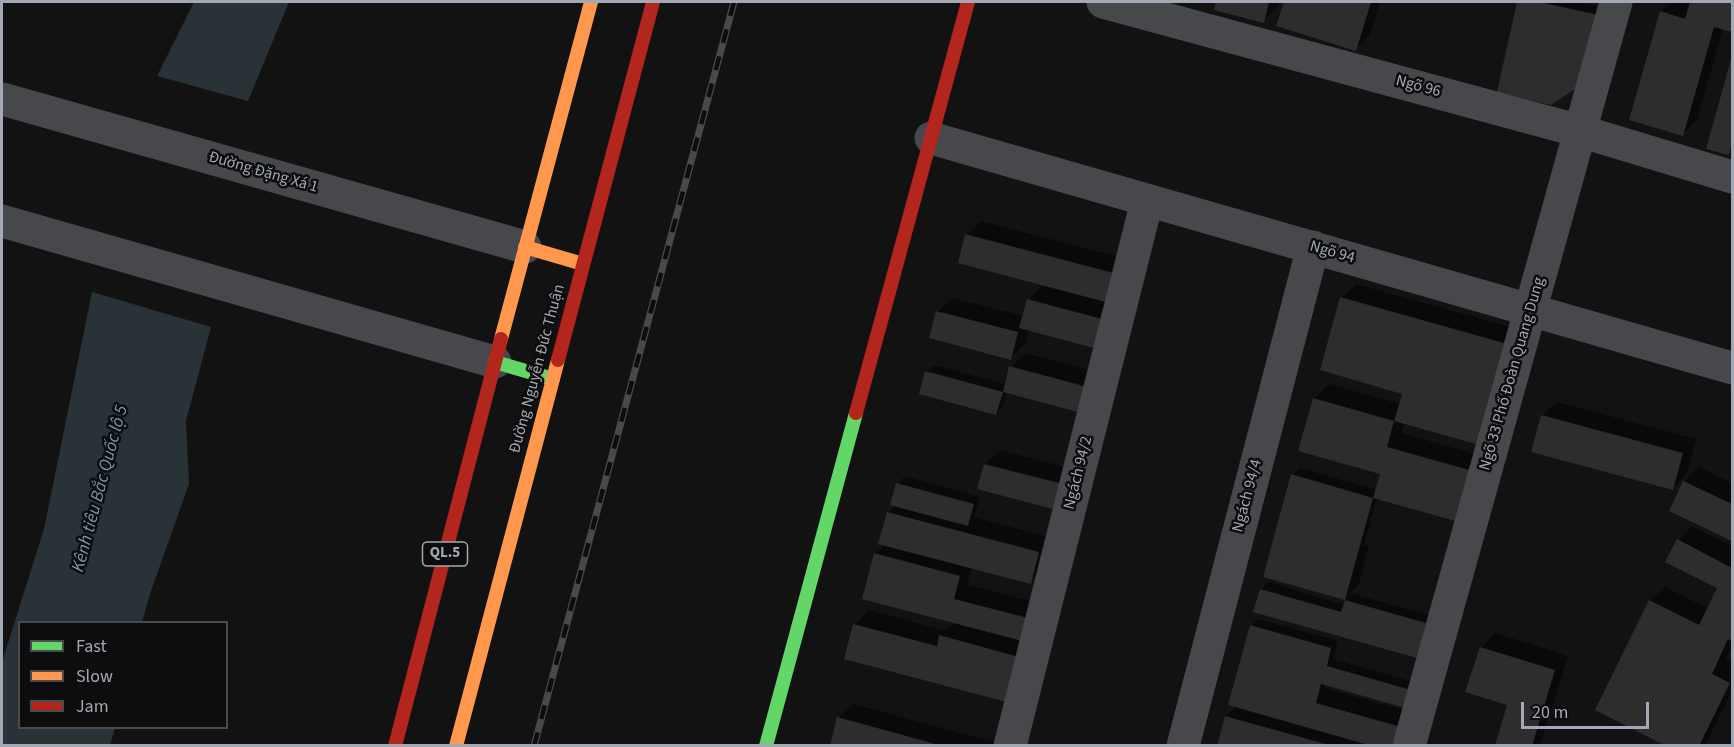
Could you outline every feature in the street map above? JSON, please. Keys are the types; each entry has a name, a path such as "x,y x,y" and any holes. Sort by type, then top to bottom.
{"main road":[{"name":"QL.5","path":"395,746 591,2"},
{"name":"Đường Nguyễn Đức Thuận","path":"456,746 653,2"},
{"path":"766,746 968,2"},
{"path":"525,247 583,264"},
{"path":"495,362 553,379"}],"street":[{"name":"Ngõ 96","path":"1103,2 1580,131 1732,177"},
{"name":"Ngõ 33 Phố Đoàn Quang Dung","path":"1409,746 1616,2"},
{"name":"Đường Đặng Xá 1","path":"2,99 525,247"},
{"name":"Ngõ 94","path":"931,138 1732,368"},
{"name":"Ngách 94/2","path":"1010,746 1148,201"},
{"path":"2,221 495,362"},
{"name":"Ngách 94/4","path":"1184,746 1313,247"}],"water":[{"path":"194,2 289,2 248,101 157,76"},
{"name":"Kênh tiêu Bắc Quốc lộ 5","path":"92,292 211,327 186,421 189,484 142,621 18,621 18,729 115,729 110,745 2,745 2,662 44,529"}],"building":[{"path":"1216,2 1269,2 1264,23 1214,10"},
{"path":"1284,2 1371,2 1356,51 1276,26"},
{"path":"1517,2 1539,2 1599,15 1584,83 1551,105 1497,92"},
{"path":"1690,2 1732,2 1732,32 1714,27 1683,136 1629,120 1660,11 1685,19"},
{"path":"1732,56 1732,143 1729,155 1706,149"},
{"path":"965,234 1125,276 1117,305 958,263"},
{"path":"1340,297 1504,343 1476,444 1394,421 1402,394 1320,370"},
{"path":"1027,299 1113,322 1105,351 1019,328"},
{"path":"936,311 1018,332 1011,360 929,338"},
{"path":"1009,366 1095,389 1089,415 1003,392"},
{"path":"925,371 1003,392 996,415 919,394"},
{"path":"1313,398 1394,421 1387,447 1473,471 1459,522 1373,498 1380,474 1298,451"},
{"path":"1541,415 1683,453 1673,490 1531,452"},
{"path":"984,464 1071,486 1064,512 977,489"},
{"path":"1291,474 1373,498 1345,600 1263,577"},
{"path":"1683,481 1732,504 1732,541 1669,511"},
{"path":"896,483 974,504 968,526 890,505"},
{"path":"887,512 1039,552 1031,584 878,544"},
{"path":"1677,539 1732,568 1732,641 1728,639 1712,674 1730,683 1699,746 1666,746 1595,710 1649,600 1699,625 1717,588 1665,562"},
{"path":"874,553 960,576 954,599 1036,620 1030,643 862,599"},
{"path":"1260,589 1341,612 1345,600 1426,623 1417,658 1253,612"},
{"path":"853,624 937,646 939,635 1026,659 1014,704 844,659"},
{"path":"1250,625 1331,648 1327,666 1411,690 1405,708 1321,684 1316,703 1401,727 1395,746 1372,746 1228,705"},
{"path":"1480,647 1555,670 1532,746 1495,746 1507,705 1465,692"},
{"path":"1225,716 1329,745 1329,746 1217,746"},
{"path":"837,717 939,745 939,746 830,746"}],"railway":[{"path":"534,746 734,2"}],"traffic: fast":[{"path":"495,362 553,379"},
{"path":"766,746 856,413"}],"traffic: slow":[{"path":"501,339 591,2"},
{"path":"525,247 583,264"},
{"path":"456,746 558,360"}],"traffic: jam":[{"path":"558,360 653,2"},
{"path":"856,413 968,2"},
{"path":"395,746 501,339"}]}
